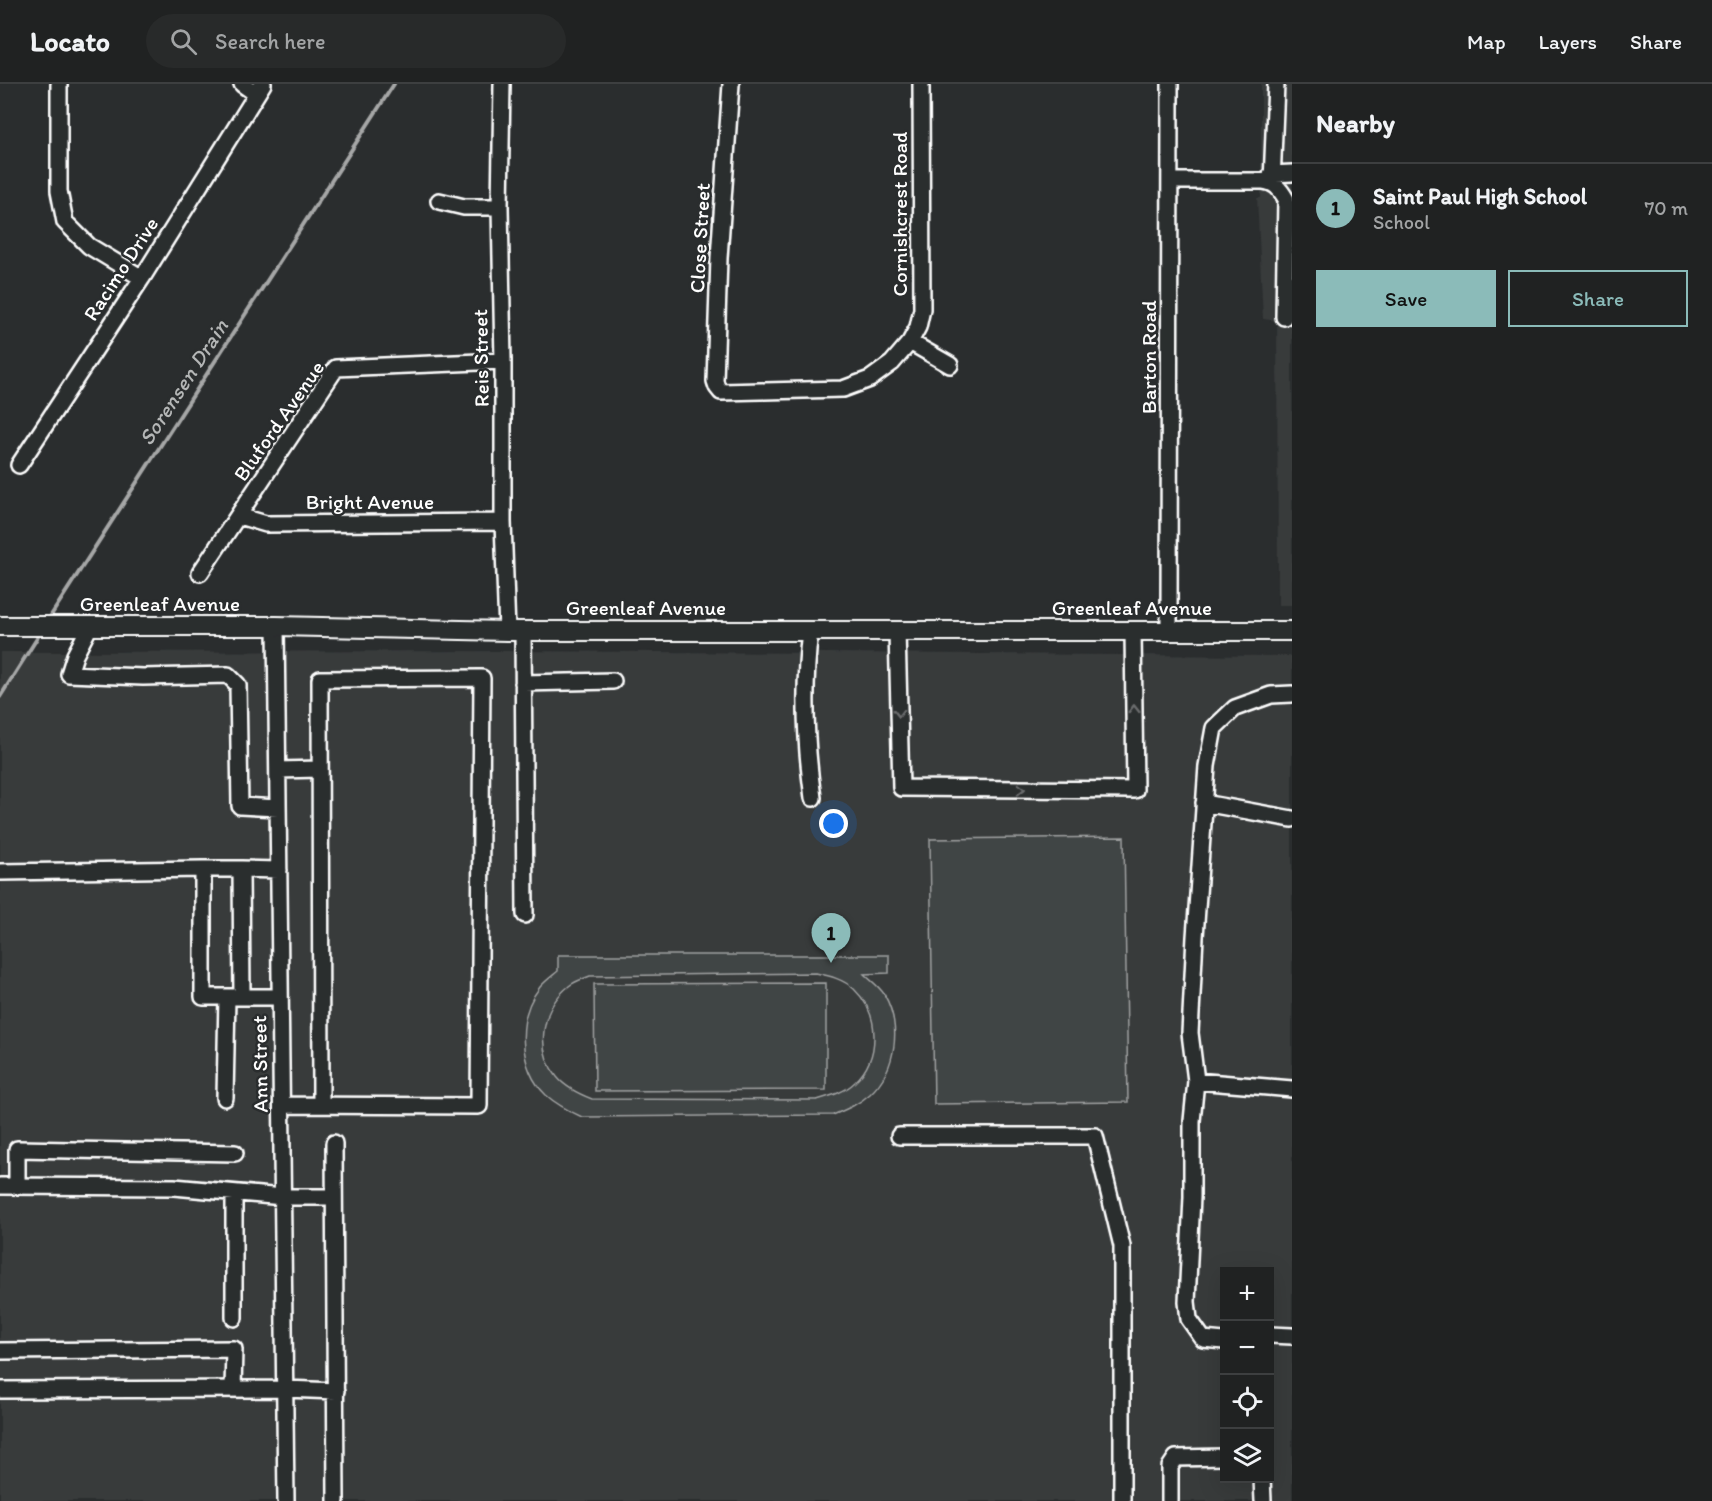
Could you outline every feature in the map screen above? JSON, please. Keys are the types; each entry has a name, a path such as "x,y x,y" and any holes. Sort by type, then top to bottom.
{"main road":[{"name":"Greenleaf Avenue","path":"0,626 276,626 515,631 1292,631"}],"street":[{"path":"59,84 59,191 65,222 88,246 142,278"},
{"name":"Racimo Drive","path":"19,465 142,278 260,89 242,84"},
{"name":"Reis Street","path":"502,84 500,207 503,522 523,683 525,915"},
{"name":"Close Street","path":"721,392 715,381 719,258 731,84"},
{"name":"Cornishcrest Road","path":"721,392 843,389 870,379 892,363 910,342 918,327 922,309 921,84"},
{"name":"Barton Road","path":"1169,631 1170,84"},
{"path":"1276,84 1272,178 1286,199 1288,251 1284,318"},
{"path":"1170,181 1272,178 1292,173"},
{"path":"439,201 464,207 500,207"},
{"path":"910,342 950,365"},
{"name":"Bluford Avenue","path":"200,573 336,368 503,361"},
{"name":"Bright Avenue","path":"239,516 266,524 503,522"},
{"path":"85,626 69,674 143,677 228,675 235,680 238,685 240,806 278,808"},
{"name":"Ann Street","path":"276,626 286,1501"},
{"path":"810,631 806,664 806,746 813,798"},
{"path":"897,631 901,788 1136,790 1133,631"},
{"path":"282,1105 478,1106 482,678 320,679 321,1105"},
{"path":"523,683 613,681"},
{"path":"1220,1341 1203,1339 1189,1319 1187,1302 1192,1197 1192,1121 1196,1081 1190,1033 1207,766 1214,728 1234,708 1271,695 1292,694"},
{"path":"278,770 320,769"},
{"path":"1204,803 1292,819"},
{"path":"203,869 203,997 280,997"},
{"path":"225,1098 234,997 241,869"},
{"path":"0,872 279,870"},
{"path":"1196,1081 1292,1089"},
{"path":"899,1136 1095,1136 1122,1246 1122,1501"},
{"path":"334,1143 336,1501"},
{"path":"17,1186 17,1149 235,1153"},
{"path":"0,1186 174,1188 283,1197 334,1197"},
{"path":"234,1193 234,1318"},
{"path":"1274,1335 1292,1336"},
{"path":"0,1351 234,1349 233,1389"},
{"path":"0,1390 285,1389 336,1391"},
{"path":"1170,1501 1170,1467 1176,1458 1220,1457"},
{"path":"1262,1483 1263,1501"}],"shaded area":[{"path":"1261,84 1292,84 1292,605 1278,605 1277,321 1263,319 1257,198 1261,198"},
{"path":"507,651 1292,656 1292,1501 0,1501 0,652"},
{"path":"1124,837 1128,1102 934,1104 930,839"},
{"path":"558,955 889,955 889,973 864,974 882,991 890,1006 895,1033 891,1060 879,1084 870,1094 833,1115 582,1117 554,1102 546,1095 537,1084 525,1057 524,1027 532,999 540,987 558,971","holes":["816,973 841,980 854,989 863,999 869,1011 874,1036 869,1060 855,1082 842,1091 817,1100 592,1099 561,1081 550,1066 545,1054 544,1029 552,1005 569,986 590,976"]},
{"path":"826,983 826,1090 595,1091 594,984"}],"waterway":[{"name":"Sorensen Drain","path":"48,620 394,84"},
{"name":"Sorensen Drain","path":"0,697 41,632"}],"place":[{"name":"Saint Paul High School","path":"831,963"}]}
